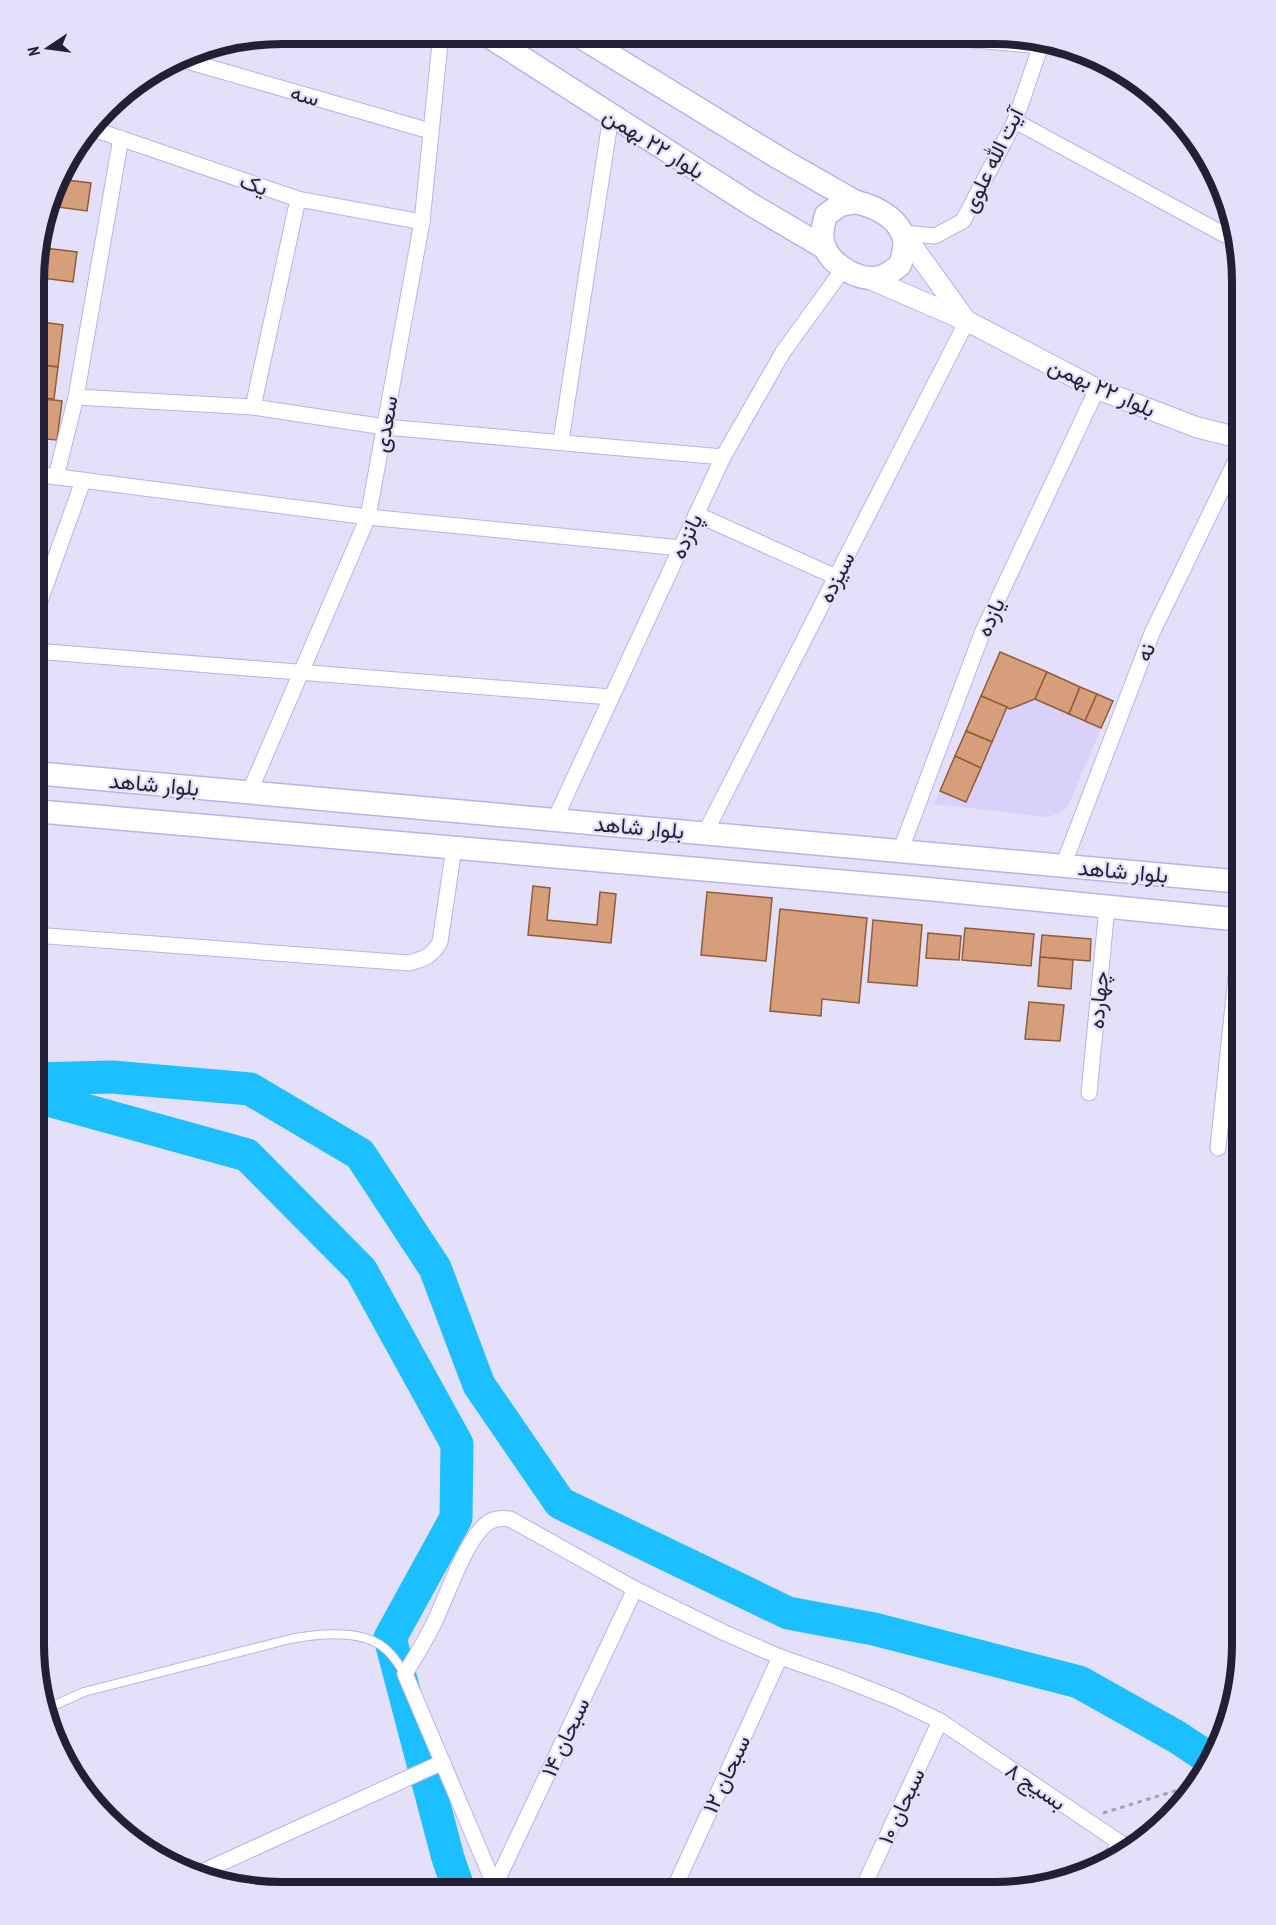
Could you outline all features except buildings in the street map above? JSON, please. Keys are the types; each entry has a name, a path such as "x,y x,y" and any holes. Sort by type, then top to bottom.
{"main road":[{"name":"بلوار ۲۲ بهمن","path":"500,44 610,116 825,248"},
{"path":"597,44 779,158 855,202 882,212 903,233 904,249 900,266 886,275 870,279 856,275 834,260 825,248 822,232 826,215 840,205 855,202"},
{"name":"بلوار شاهد","path":"44,773 1232,881"},
{"name":"بلوار شاهد","path":"44,812 928,889 1232,919"},
{"path":"641,864 643,827"}],"street":[{"name":"سعدی","path":"249,793 368,517 422,222 440,44"},
{"name":"آیت الله علوی","path":"903,233 935,236 963,221 1015,120 1039,48"},
{"name":"سه","path":"190,62 430,131"},
{"path":"561,441 610,116"},
{"path":"1015,120 1225,235"},
{"name":"یک","path":"98,131 298,199 422,222"},
{"path":"56,477 76,397 121,138"},
{"path":"253,407 298,199"},
{"name":"بلوار ۲۲ بهمن","path":"903,233 967,321"},
{"name":"پانزده","path":"555,819 723,457 783,351 844,268"},
{"name":"بلوار ۲۲ بهمن","path":"870,279 967,321 1097,389 1196,427 1232,436"},
{"name":"سیزده","path":"705,833 967,321"},
{"name":"یازده","path":"900,852 983,631 1097,389"},
{"path":"76,397 253,407 385,427 723,457"},
{"name":"نه","path":"1063,866 1152,633 1232,469"},
{"path":"44,475 368,517 681,548"},
{"path":"44,590 84,481"},
{"path":"696,514 836,577"},
{"path":"44,652 611,697"},
{"path":"44,936 409,963 423,960 433,954 440,942 454,848"},
{"name":"چهارده","path":"1089,1094 1107,907"},
{"path":"1218,1148 1232,1020"},
{"name":"بسیج ۸","path":"405,1674 433,1626 472,1540 491,1521 500,1518 510,1519 635,1589 725,1633 780,1657 894,1699 940,1721 1123,1843"},
{"name":"سبحان ۱۴","path":"499,1882 635,1589"},
{"name":"سبحان ۱۲","path":"677,1882 780,1657"},
{"path":"405,1674 493,1882"},
{"name":"سبحان ۱۰","path":"866,1882 940,1721"},
{"path":"207,1870 443,1762"}],"lane":[{"path":"52,1706 84,1692 315,1634 349,1636 376,1642 393,1656 405,1674"}],"path":[{"path":"1084,1819 1183,1788"}],"shaded area":[{"path":"1000,652 1113,701 1067,808 1058,814 1046,817 934,804"}],"waterway":[{"path":"44,1079 112,1077 250,1089 360,1154 435,1268 479,1385 560,1503 788,1613 874,1629 1079,1682 1177,1737 1205,1756"},
{"path":"44,1099 247,1155 361,1270 457,1444 456,1518 390,1638 456,1882"}]}
